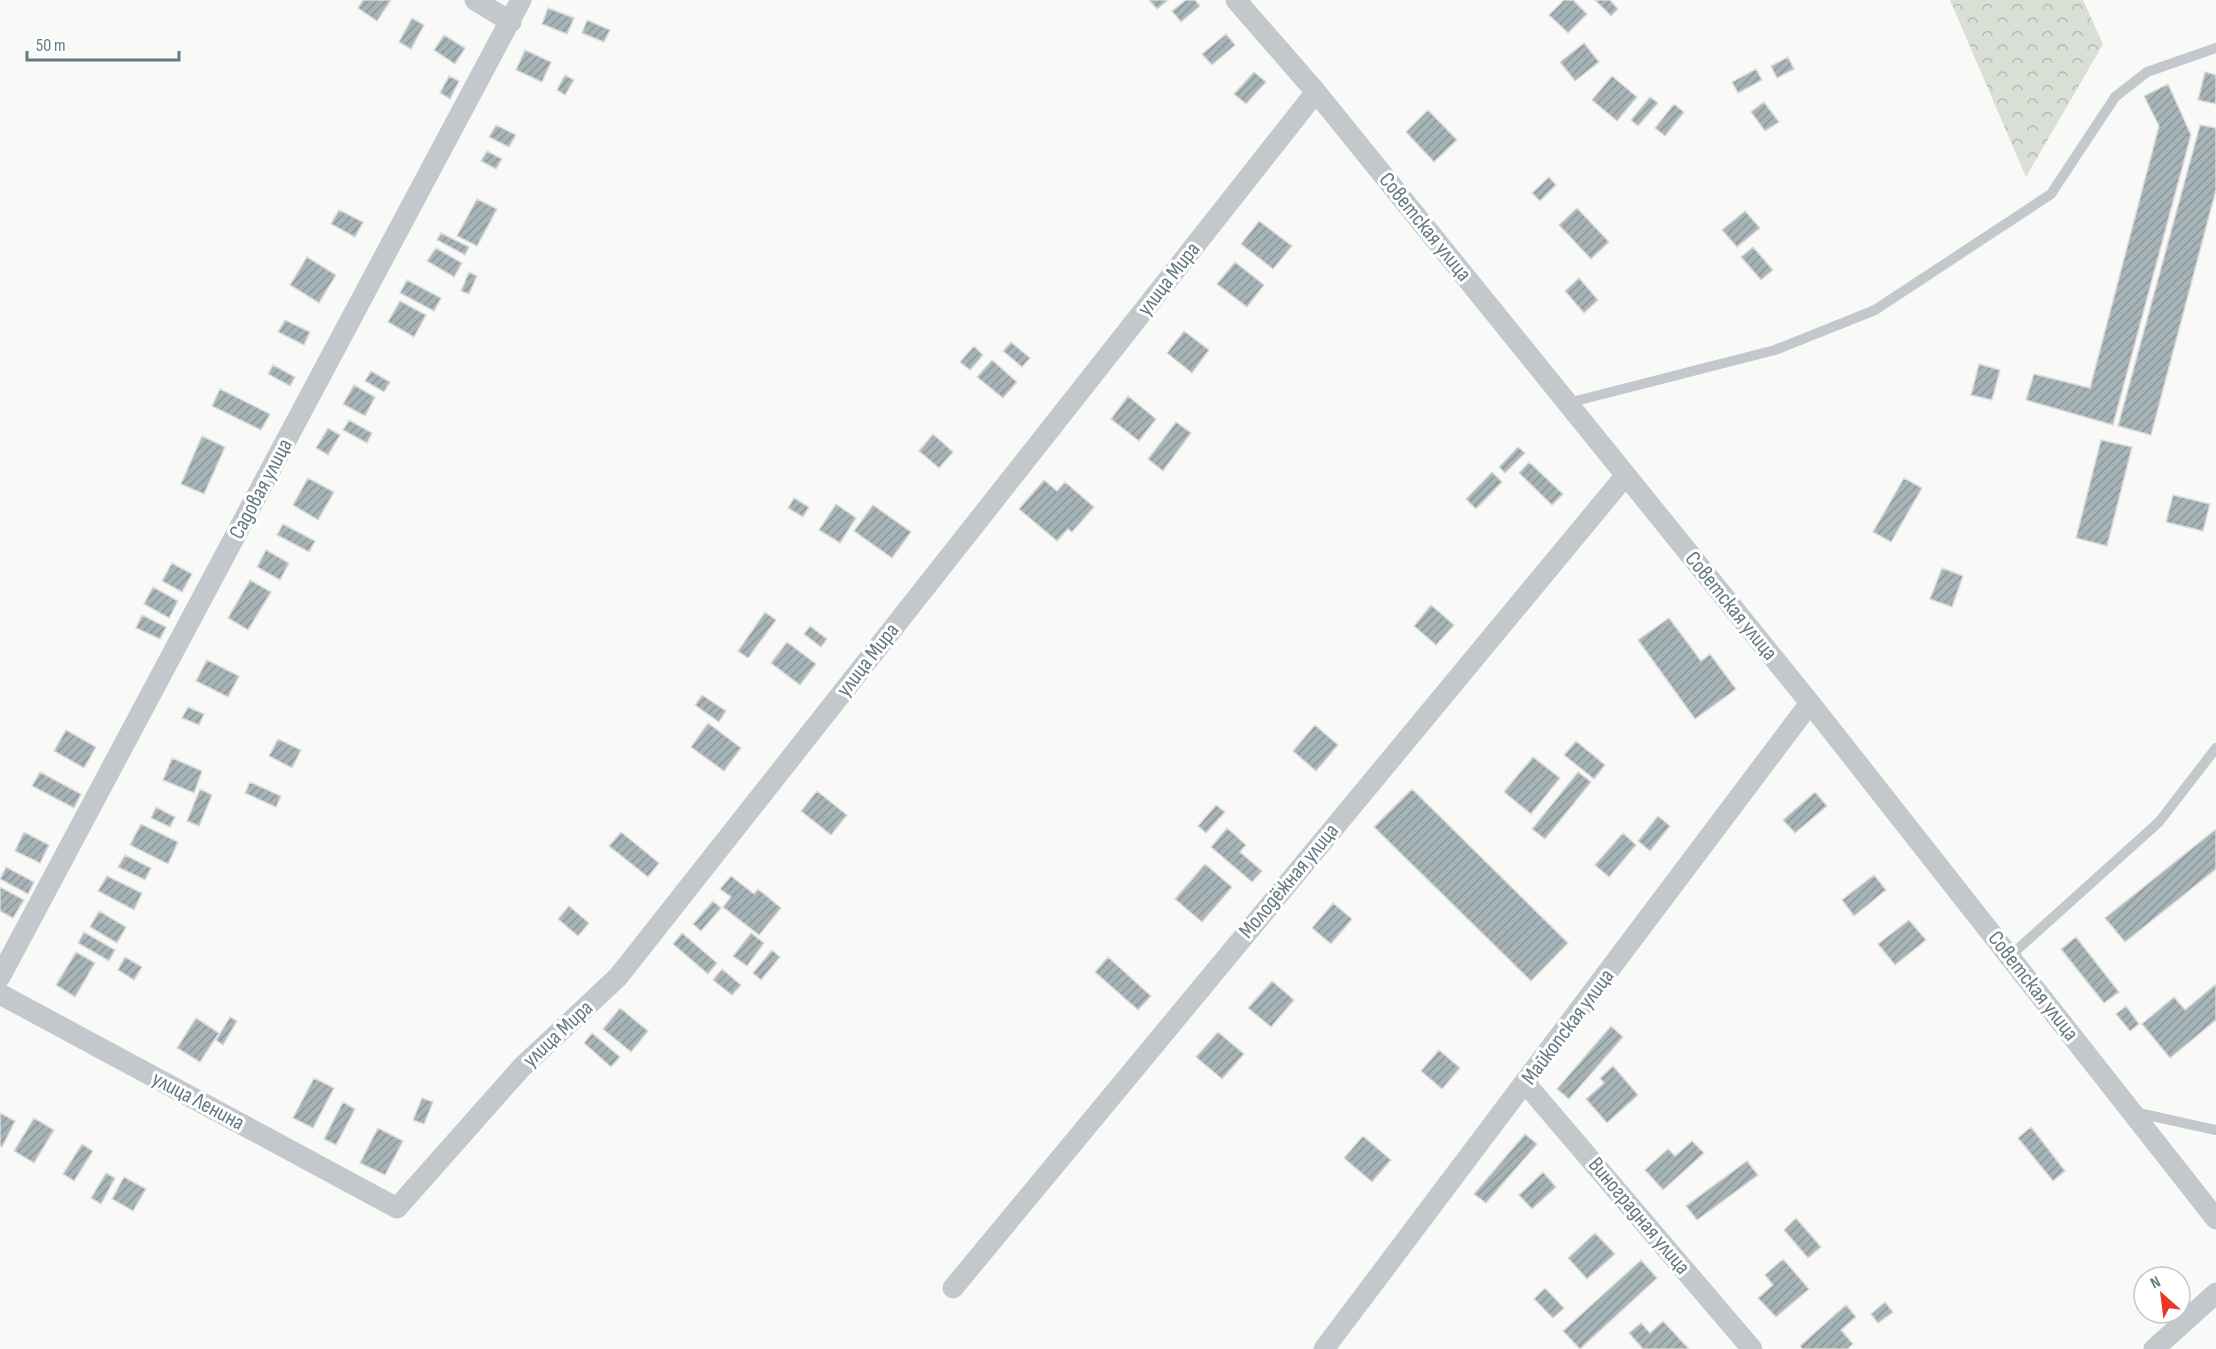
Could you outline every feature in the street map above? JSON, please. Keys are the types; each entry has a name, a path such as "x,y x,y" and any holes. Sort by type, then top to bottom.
{"street":[{"path":"475,0 511,22"},
{"name":"Садовая улица","path":"0,977 522,0"},
{"name":"Советская улица","path":"1236,0 1316,92 1626,475 1810,704 2216,1219"},
{"name":"улица Мира","path":"397,1208 522,1066 618,977 1316,92"},
{"name":"Молодёжная улица","path":"953,1288 1626,475"},
{"name":"Майкопская улица","path":"1324,1349 1526,1084 1810,704"},
{"name":"улица Ленина","path":"0,994 397,1208"},
{"name":"Виноградная улица","path":"1526,1084 1752,1349"},
{"path":"2154,1349 2216,1293"}],"lane":[{"path":"1568,403 1775,350 1875,310 2051,194 2115,97 2147,72 2216,48"},
{"path":"2009,957 2159,822 2216,748"},
{"path":"2131,1111 2216,1130"}],"green space":[{"path":"1950,0 2083,0 2103,44 2026,177"}],"building":[{"path":"363,0 391,0 377,21 358,8"},
{"path":"1149,0 1168,0 1157,9"},
{"path":"1186,0 1195,0 1200,6 1181,22 1172,11"},
{"path":"1564,0 1573,0 1587,14 1568,33 1549,15"},
{"path":"1595,0 1610,0 1618,9 1611,16"},
{"path":"548,8 574,18 567,34 542,24"},
{"path":"412,18 424,25 411,49 399,42"},
{"path":"587,20 610,30 604,42 582,33"},
{"path":"1226,34 1235,45 1212,65 1202,54"},
{"path":"444,35 465,48 455,64 434,50"},
{"path":"1584,43 1599,62 1575,81 1560,62"},
{"path":"525,50 551,62 542,82 516,70"},
{"path":"1788,57 1794,69 1777,78 1771,66"},
{"path":"1756,69 1762,80 1738,93 1732,82"},
{"path":"1254,72 1266,82 1246,104 1234,94"},
{"path":"2205,72 2216,75 2216,104 2198,100"},
{"path":"565,75 574,80 565,95 557,90"},
{"path":"449,76 459,81 450,99 440,93"},
{"path":"1612,76 1637,97 1617,121 1592,100"},
{"path":"2168,84 2191,135 2113,425 2026,400 2034,374 2090,388 2159,126 2144,96"},
{"path":"1650,97 1658,103 1638,126 1631,120"},
{"path":"1764,102 1779,122 1765,131 1751,112"},
{"path":"1674,104 1684,112 1665,136 1655,128"},
{"path":"1428,110 1457,140 1434,162 1406,132"},
{"path":"496,125 516,135 509,147 489,137"},
{"path":"2200,125 2216,128 2216,190 2151,435 2118,426"},
{"path":"487,151 502,159 496,169 481,161"},
{"path":"1549,177 1556,185 1540,201 1532,193"},
{"path":"477,199 497,209 477,246 457,236"},
{"path":"1577,208 1609,242 1591,259 1559,225"},
{"path":"339,210 363,222 355,237 331,224"},
{"path":"1745,211 1760,228 1737,247 1722,230"},
{"path":"1259,221 1292,246 1273,269 1241,244"},
{"path":"441,233 469,247 465,255 437,240"},
{"path":"1753,247 1773,270 1761,280 1741,257"},
{"path":"436,248 462,263 454,277 427,261"},
{"path":"307,257 336,275 319,303 290,285"},
{"path":"1235,262 1264,285 1247,307 1217,284"},
{"path":"469,272 477,276 469,294 461,291"},
{"path":"1579,278 1598,300 1584,313 1565,291"},
{"path":"407,280 441,298 434,311 400,293"},
{"path":"400,301 426,315 414,337 388,322"},
{"path":"285,320 310,332 304,345 278,332"},
{"path":"1184,331 1209,350 1192,373 1167,353"},
{"path":"1011,342 1030,358 1022,367 1003,351"},
{"path":"974,346 983,355 970,370 960,362"},
{"path":"992,360 1017,382 1003,398 977,377"},
{"path":"1979,364 2000,370 1992,400 1971,395"},
{"path":"273,365 295,377 290,386 268,374"},
{"path":"371,371 390,382 384,392 365,381"},
{"path":"354,385 375,397 365,416 343,404"},
{"path":"220,389 270,414 261,430 212,406"},
{"path":"1128,396 1156,419 1139,441 1111,419"},
{"path":"349,420 372,433 367,443 343,430"},
{"path":"1176,422 1191,433 1163,471 1148,459"},
{"path":"328,428 340,435 328,455 316,448"},
{"path":"933,434 953,452 939,468 919,451"},
{"path":"202,436 225,447 204,494 181,484"},
{"path":"2101,440 2132,447 2107,546 2076,538"},
{"path":"1518,447 1525,453 1505,473 1499,467"},
{"path":"1529,462 1563,494 1552,505 1519,473"},
{"path":"1492,472 1502,482 1476,509 1466,499"},
{"path":"308,478 334,492 318,520 293,505"},
{"path":"1904,478 1922,488 1891,542 1873,532"},
{"path":"1044,480 1057,491 1065,482 1094,507 1072,532 1068,529 1057,541 1019,509"},
{"path":"2173,495 2210,504 2203,531 2166,522"},
{"path":"794,498 809,507 803,517 788,508"},
{"path":"836,504 856,518 840,543 819,530"},
{"path":"873,505 911,532 892,558 854,531"},
{"path":"283,524 315,541 309,552 277,535"},
{"path":"266,550 289,563 280,580 257,567"},
{"path":"172,563 192,574 182,592 162,581"},
{"path":"1942,568 1963,576 1952,607 1930,599"},
{"path":"250,580 271,592 248,630 228,618"},
{"path":"153,587 178,601 169,618 144,604"},
{"path":"1431,605 1454,625 1436,645 1414,626"},
{"path":"765,612 776,620 748,658 738,651"},
{"path":"142,615 166,627 160,639 136,628"},
{"path":"1669,618 1701,661 1710,654 1736,689 1695,719 1638,640"},
{"path":"810,626 827,639 821,647 804,634"},
{"path":"787,642 816,664 800,685 771,663"},
{"path":"207,660 239,676 228,697 196,681"},
{"path":"702,695 726,711 719,722 695,705"},
{"path":"188,707 204,714 199,725 182,718"},
{"path":"708,723 741,748 724,771 691,747"},
{"path":"1315,725 1338,745 1316,771 1293,751"},
{"path":"66,730 96,747 84,768 54,751"},
{"path":"278,739 301,750 292,768 269,756"},
{"path":"1576,741 1605,765 1594,779 1564,755"},
{"path":"1533,757 1560,778 1531,814 1504,792"},
{"path":"172,758 202,771 194,793 163,780"},
{"path":"40,772 81,794 74,808 32,786"},
{"path":"1578,772 1591,782 1545,839 1532,829"},
{"path":"250,782 281,796 276,807 245,793"},
{"path":"200,789 212,795 199,826 187,821"},
{"path":"1412,789 1568,943 1531,981 1374,827"},
{"path":"817,791 847,815 831,835 801,811"},
{"path":"1815,792 1827,806 1795,833 1783,820"},
{"path":"1216,805 1225,812 1206,833 1198,826"},
{"path":"156,807 175,817 170,827 151,818"},
{"path":"1658,816 1670,826 1650,851 1638,841"},
{"path":"141,824 178,842 168,864 130,845"},
{"path":"1227,828 1246,845 1240,852 1262,871 1252,882 1211,847"},
{"path":"2216,829 2216,869 2125,942 2105,918"},
{"path":"24,832 49,845 40,863 15,851"},
{"path":"621,832 659,863 648,877 609,846"},
{"path":"1623,833 1636,845 1609,877 1595,865"},
{"path":"125,855 151,868 145,880 118,867"},
{"path":"1205,864 1232,887 1202,922 1175,899"},
{"path":"6,867 34,882 28,894 0,879"},
{"path":"1874,875 1886,890 1854,916 1842,900"},
{"path":"107,876 142,893 134,910 98,891"},
{"path":"731,876 754,894 758,889 781,908 759,935 723,907 731,897 720,889"},
{"path":"0,887 24,900 13,918 0,911"},
{"path":"713,901 721,908 701,931 693,924"},
{"path":"1333,903 1352,919 1331,944 1312,928"},
{"path":"569,906 589,923 578,936 558,919"},
{"path":"99,911 126,927 117,943 90,927"},
{"path":"1909,920 1926,940 1895,965 1878,944"},
{"path":"84,932 115,950 109,961 78,943"},
{"path":"682,933 717,963 708,974 673,944"},
{"path":"751,933 764,943 747,966 733,956"},
{"path":"2076,937 2119,992 2104,1003 2061,949"},
{"path":"772,950 780,957 761,980 753,973"},
{"path":"76,952 95,963 75,997 56,985"},
{"path":"125,957 142,967 134,980 118,970"},
{"path":"1108,957 1151,996 1138,1010 1095,972"},
{"path":"722,969 741,985 732,995 713,980"},
{"path":"1272,981 1294,1000 1271,1027 1248,1008"},
{"path":"2216,984 2216,1020 2170,1058 2142,1024 2174,997 2185,1010"},
{"path":"2126,1006 2139,1024 2130,1031 2116,1014"},
{"path":"620,1008 648,1031 631,1052 603,1029"},
{"path":"230,1017 237,1021 223,1045 216,1040"},
{"path":"196,1018 219,1033 200,1062 177,1048"},
{"path":"1611,1026 1623,1037 1569,1099 1557,1089"},
{"path":"1218,1032 1244,1054 1222,1079 1196,1057"},
{"path":"592,1033 620,1057 611,1067 584,1043"},
{"path":"1439,1050 1460,1068 1442,1089 1421,1071"},
{"path":"1613,1066 1638,1095 1607,1123 1586,1099 1604,1083 1600,1078"},
{"path":"314,1078 334,1088 313,1128 293,1118"},
{"path":"422,1098 433,1102 424,1124 413,1120"},
{"path":"343,1102 355,1109 336,1145 324,1139"},
{"path":"0,1113 15,1121 2,1147 0,1146"},
{"path":"34,1118 54,1130 34,1163 14,1151"},
{"path":"2031,1127 2065,1171 2053,1181 2018,1138"},
{"path":"378,1128 403,1141 385,1175 360,1163"},
{"path":"1525,1134 1537,1144 1486,1203 1474,1194"},
{"path":"1363,1136 1391,1160 1372,1182 1344,1158"},
{"path":"1692,1141 1704,1153 1663,1190 1645,1170 1668,1149 1675,1156"},
{"path":"82,1144 93,1151 74,1181 63,1174"},
{"path":"1747,1161 1758,1175 1697,1220 1686,1206"},
{"path":"1543,1172 1556,1187 1532,1209 1519,1195"},
{"path":"106,1173 115,1178 101,1204 91,1198"},
{"path":"124,1177 146,1189 133,1211 112,1199"},
{"path":"1796,1218 1821,1247 1808,1258 1784,1230"},
{"path":"1595,1233 1615,1254 1587,1279 1568,1258"},
{"path":"1783,1259 1809,1289 1776,1317 1758,1298 1773,1285 1765,1275"},
{"path":"1641,1260 1657,1278 1580,1349 1563,1331"},
{"path":"1545,1288 1564,1308 1553,1318 1534,1299"},
{"path":"1885,1302 1893,1312 1878,1323 1871,1314"},
{"path":"1846,1305 1856,1317 1841,1330 1853,1344 1847,1349 1802,1349 1800,1346"},
{"path":"1663,1321 1689,1349 1643,1349 1629,1333 1641,1323 1650,1333"}]}
